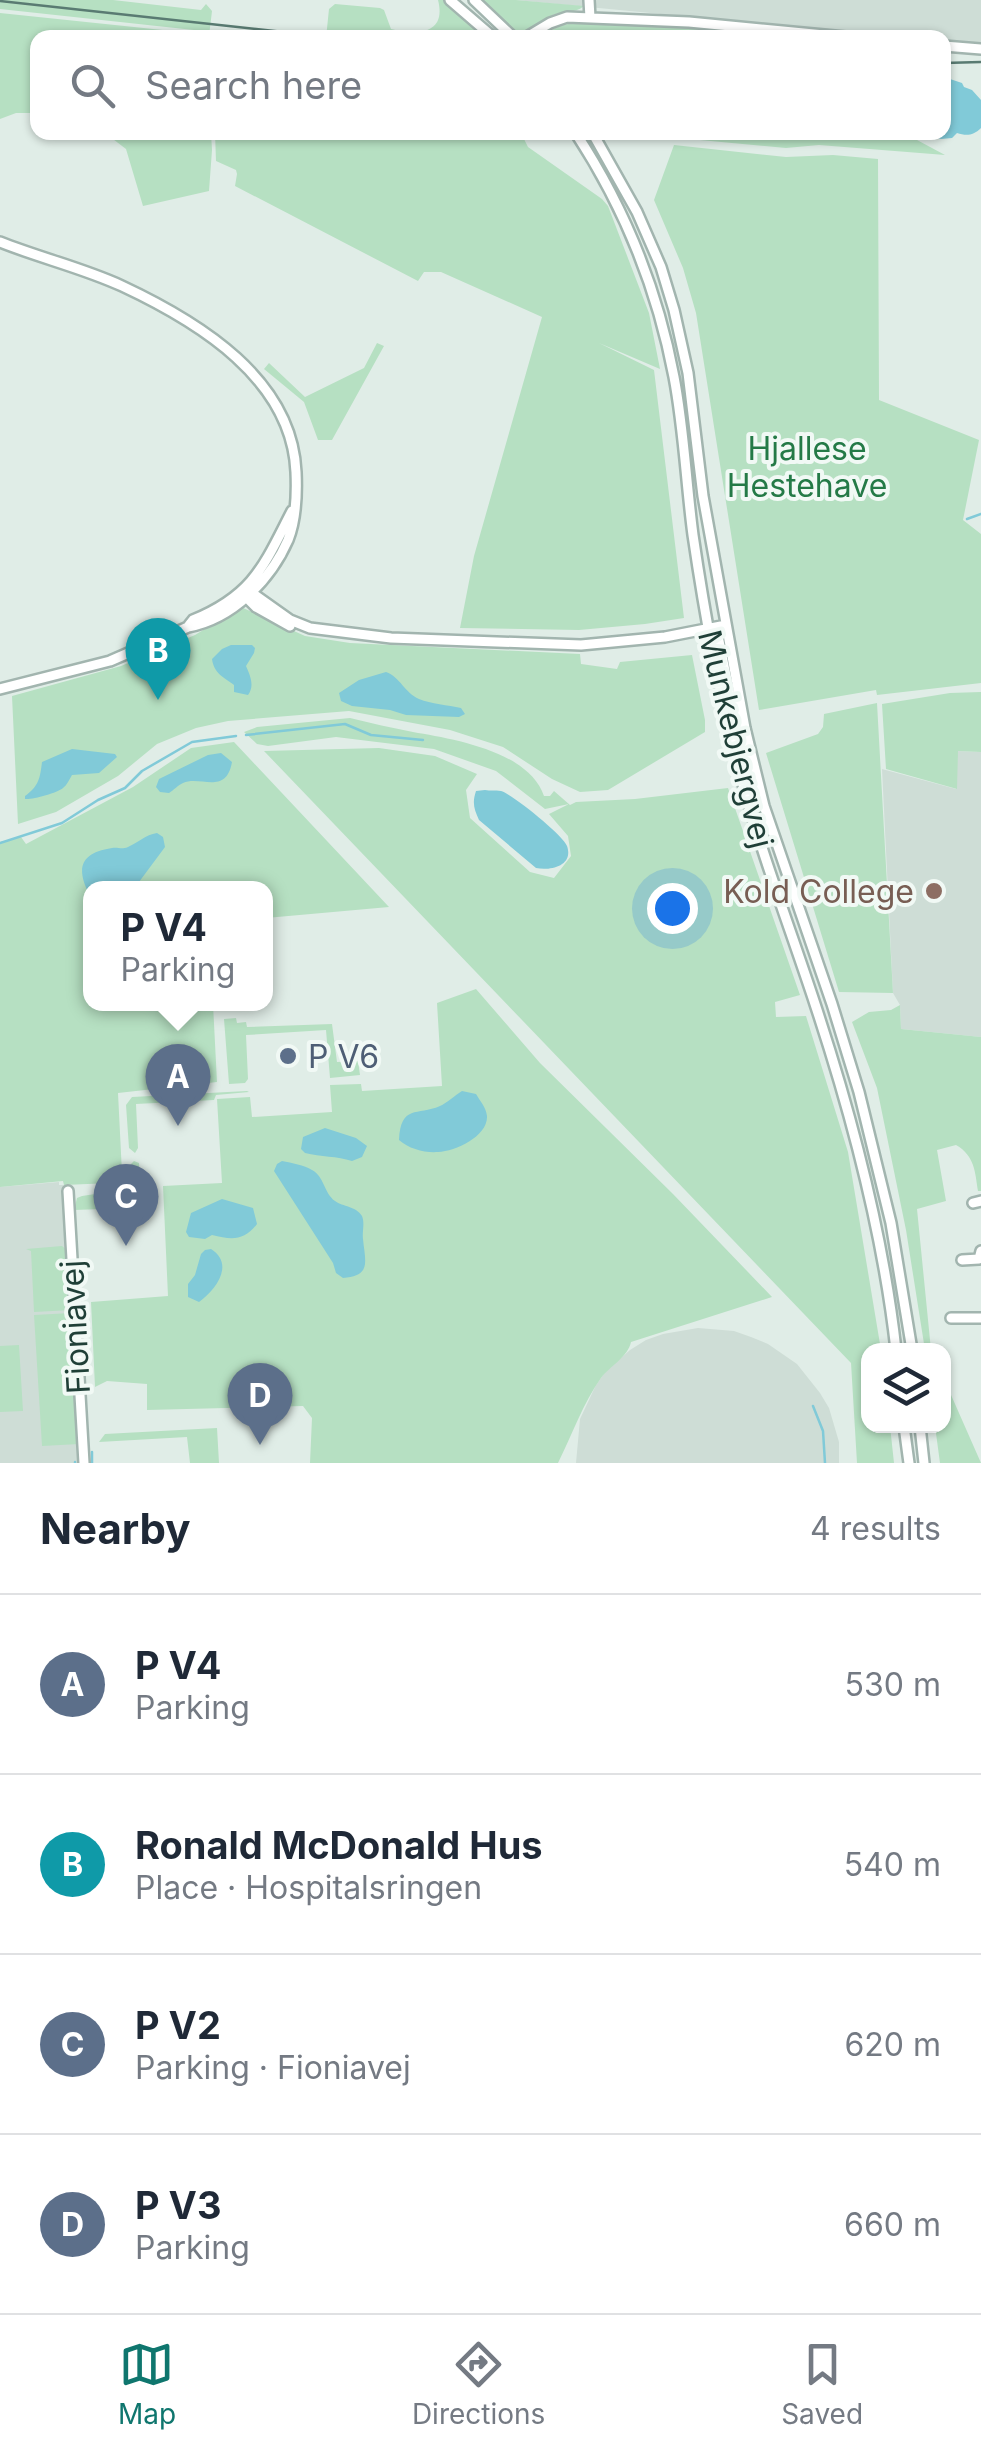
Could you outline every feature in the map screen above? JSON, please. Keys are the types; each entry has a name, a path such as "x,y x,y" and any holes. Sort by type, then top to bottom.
{"street":[{"path":"450,0 485,30"},
{"path":"474,0 506,30"},
{"path":"589,0 590,18"},
{"path":"537,30 567,17 772,30"},
{"path":"540,30 543,26"},
{"path":"951,47 981,49"},
{"name":"Munkebjergvej","path":"579,140 603,175 624,220 646,272 663,328 674,379 707,630 736,759 856,1142 884,1270 895,1343"},
{"name":"Munkebjergvej","path":"597,140 638,212 674,310 688,373 703,496 745,728 774,834 858,1092 891,1223 911,1343"},
{"path":"0,244 120,285 176,315 220,345 254,374 283,416 292,440 296,481 291,533 279,557 247,594 218,617 110,661 0,689"},
{"path":"247,594 275,549 293,508"},
{"path":"279,557 266,586 267,599 291,616 331,632"},
{"path":"247,594 290,620 331,632 391,638 581,645 651,639 726,625"},
{"path":"707,630 718,636 763,820 774,834"},
{"name":"Fioniavej","path":"68,1190 84,1463"},
{"path":"962,1260 979,1259 981,1250"},
{"path":"952,1318 981,1318"},
{"path":"905,1433 909,1463"},
{"path":"921,1433 924,1463"}],"shaded area":[{"path":"516,0 981,0 981,45 951,43 951,30 826,30"},
{"name":"Kold College","path":"957,751 981,752 981,1037 901,1029 900,1005 893,993 882,769 956,789"},
{"path":"59,1182 64,1185 80,1463 0,1463 0,1187"},
{"path":"698,1328 734,1331 751,1337 797,1364 829,1408 839,1442 839,1463 576,1463 580,1419 605,1372 646,1340"}],"green space":[{"path":"0,0 113,0 201,10 206,4 212,11 210,30 194,30 0,9"},
{"path":"438,0 444,0 479,30 427,30 434,26 440,12"},
{"path":"480,0 584,6 553,15 533,30 508,26"},
{"path":"335,4 380,8 391,29 397,30 327,30 329,9"},
{"path":"0,13 163,30 30,30 30,113 0,119"},
{"path":"576,23 675,25 708,30 553,30"},
{"path":"114,140 211,140 209,191 143,206 126,149"},
{"path":"215,140 524,140 528,147 602,199 649,313 660,369 599,343 654,370 684,618 579,630 460,628 474,556 542,317 441,272 424,272 418,281 235,186 236,170 216,161"},
{"path":"700,140 917,140 945,155 819,145 786,148"},
{"name":"Hjallese Hestehave","path":"674,145 786,157 833,155 878,159 879,400 979,440 963,520 981,534 981,683 877,695 876,690 759,710 696,313 683,268 654,200"},
{"path":"377,343 384,346 332,440 318,440 304,402 264,369 269,363 305,397 364,368"},
{"path":"241,607 305,636 350,643 580,654 581,664 617,669 620,662 692,655 705,732 608,790 580,792 503,747 450,730 349,711 228,721 196,728 157,744 118,776 56,812 18,824 12,696 121,666 195,635"},
{"path":"981,692 981,752 958,751 957,789 886,769 882,704"},
{"path":"877,703 893,993 839,992 766,753 818,734 824,714"},
{"path":"350,718 488,750 523,768 544,796 554,791 569,804 545,809 496,771 434,749 336,737 268,746 257,744 244,732 257,727"},
{"path":"234,742 389,907 273,917 273,881 83,881 83,1011 213,1011 217,1082 118,1093 120,1180 0,1187 0,842 21,837 26,844 133,787 191,748"},
{"path":"379,748 435,756 477,774 466,790 470,818 530,872 554,878 571,856 568,836 549,814 576,802 728,788 800,995 775,1002 776,1017 806,1016 848,1152 880,1343 861,1343 861,1433 891,1433 894,1463 857,1463 851,1363 264,751"},
{"path":"476,989 540,1063 772,1297 631,1342 595,1388 558,1463 310,1463 312,1418 303,1406 147,1410 147,1384 107,1381 95,1387 91,1302 168,1296 163,1186 222,1183 217,1099 250,1097 252,1117 332,1112 330,1085 361,1084 362,1091 442,1086 437,1003"},
{"path":"900,1005 901,1029 981,1037 981,1191 971,1159 962,1149 956,1145 937,1150 946,1201 917,1209 930,1343 924,1343 877,1088 852,1022 869,1012"},
{"path":"236,1018 237,1023 246,1022 247,1027 332,1024 337,1062 358,1061 360,1075 330,1078 326,1030 246,1035 248,1079 245,1083 229,1084 224,1019"},
{"path":"247,1091 216,1095 214,1100 136,1104 138,1148 135,1153 129,1148 126,1105 132,1097"},
{"path":"134,1161 139,1163 141,1195 129,1208 74,1210 77,1198 82,1196 128,1189 130,1165"},
{"path":"62,1246 68,1251 71,1310 34,1312 31,1251 26,1249"},
{"path":"71,1313 79,1444 42,1446 34,1315"},
{"path":"19,1345 23,1411 0,1412 0,1346"},
{"path":"951,1395 981,1463 940,1463 936,1433 951,1433"},
{"path":"217,1428 219,1463 190,1463 187,1437 99,1442 105,1434"}],"water":[{"path":"951,79 962,83 981,100 981,128 966,135 957,133 952,138"},
{"path":"231,645 255,648 246,666 251,684 248,695 234,692 234,685 213,664 212,659"},
{"path":"386,672 419,699 461,708 465,714 406,715 341,701 339,693 359,680"},
{"path":"72,749 117,757 99,773 72,775 60,790 25,799 38,781 42,762"},
{"path":"221,753 232,762 224,779 190,781 169,793 156,787 159,779 208,755"},
{"path":"476,791 507,794 547,825 567,846 564,863 554,868 536,868 479,820 475,795"},
{"path":"157,833 163,837 165,847 140,881 84,881 82,869 87,858 101,850 126,848"},
{"path":"462,1091 476,1094 487,1116 477,1136 438,1152 417,1150 399,1140 407,1116 440,1106"},
{"path":"325,1128 356,1138 367,1146 362,1157 352,1161 305,1153 301,1149 303,1137"},
{"path":"282,1161 309,1168 322,1180 331,1198 362,1216 365,1266 359,1274 343,1278 336,1273 274,1171"},
{"path":"222,1199 253,1208 257,1224 237,1238 189,1237 186,1232 191,1213"},
{"path":"211,1249 222,1262 222,1269 217,1284 199,1302 188,1297 188,1284 201,1254"}],"waterway":[{"path":"967,519 981,514"},
{"path":"246,735 345,724 371,735 423,740"},
{"path":"0,843 62,823 125,788 142,771 192,742 236,736"},
{"path":"813,1406 823,1431 825,1463"},
{"path":"92,1452 92,1463"}],"tram line":[{"path":"0,1 266,30"},
{"path":"951,63 981,62"}],"place":[{"name":"Ronald McDonald Hus","path":"158,700"},
{"name":"Kold College","path":"934,891"},
{"name":"P V6","path":"288,1056"},
{"name":"P V4","path":"178,1126"},
{"name":"P V2","path":"126,1246"},
{"name":"P V3","path":"260,1445"}]}
